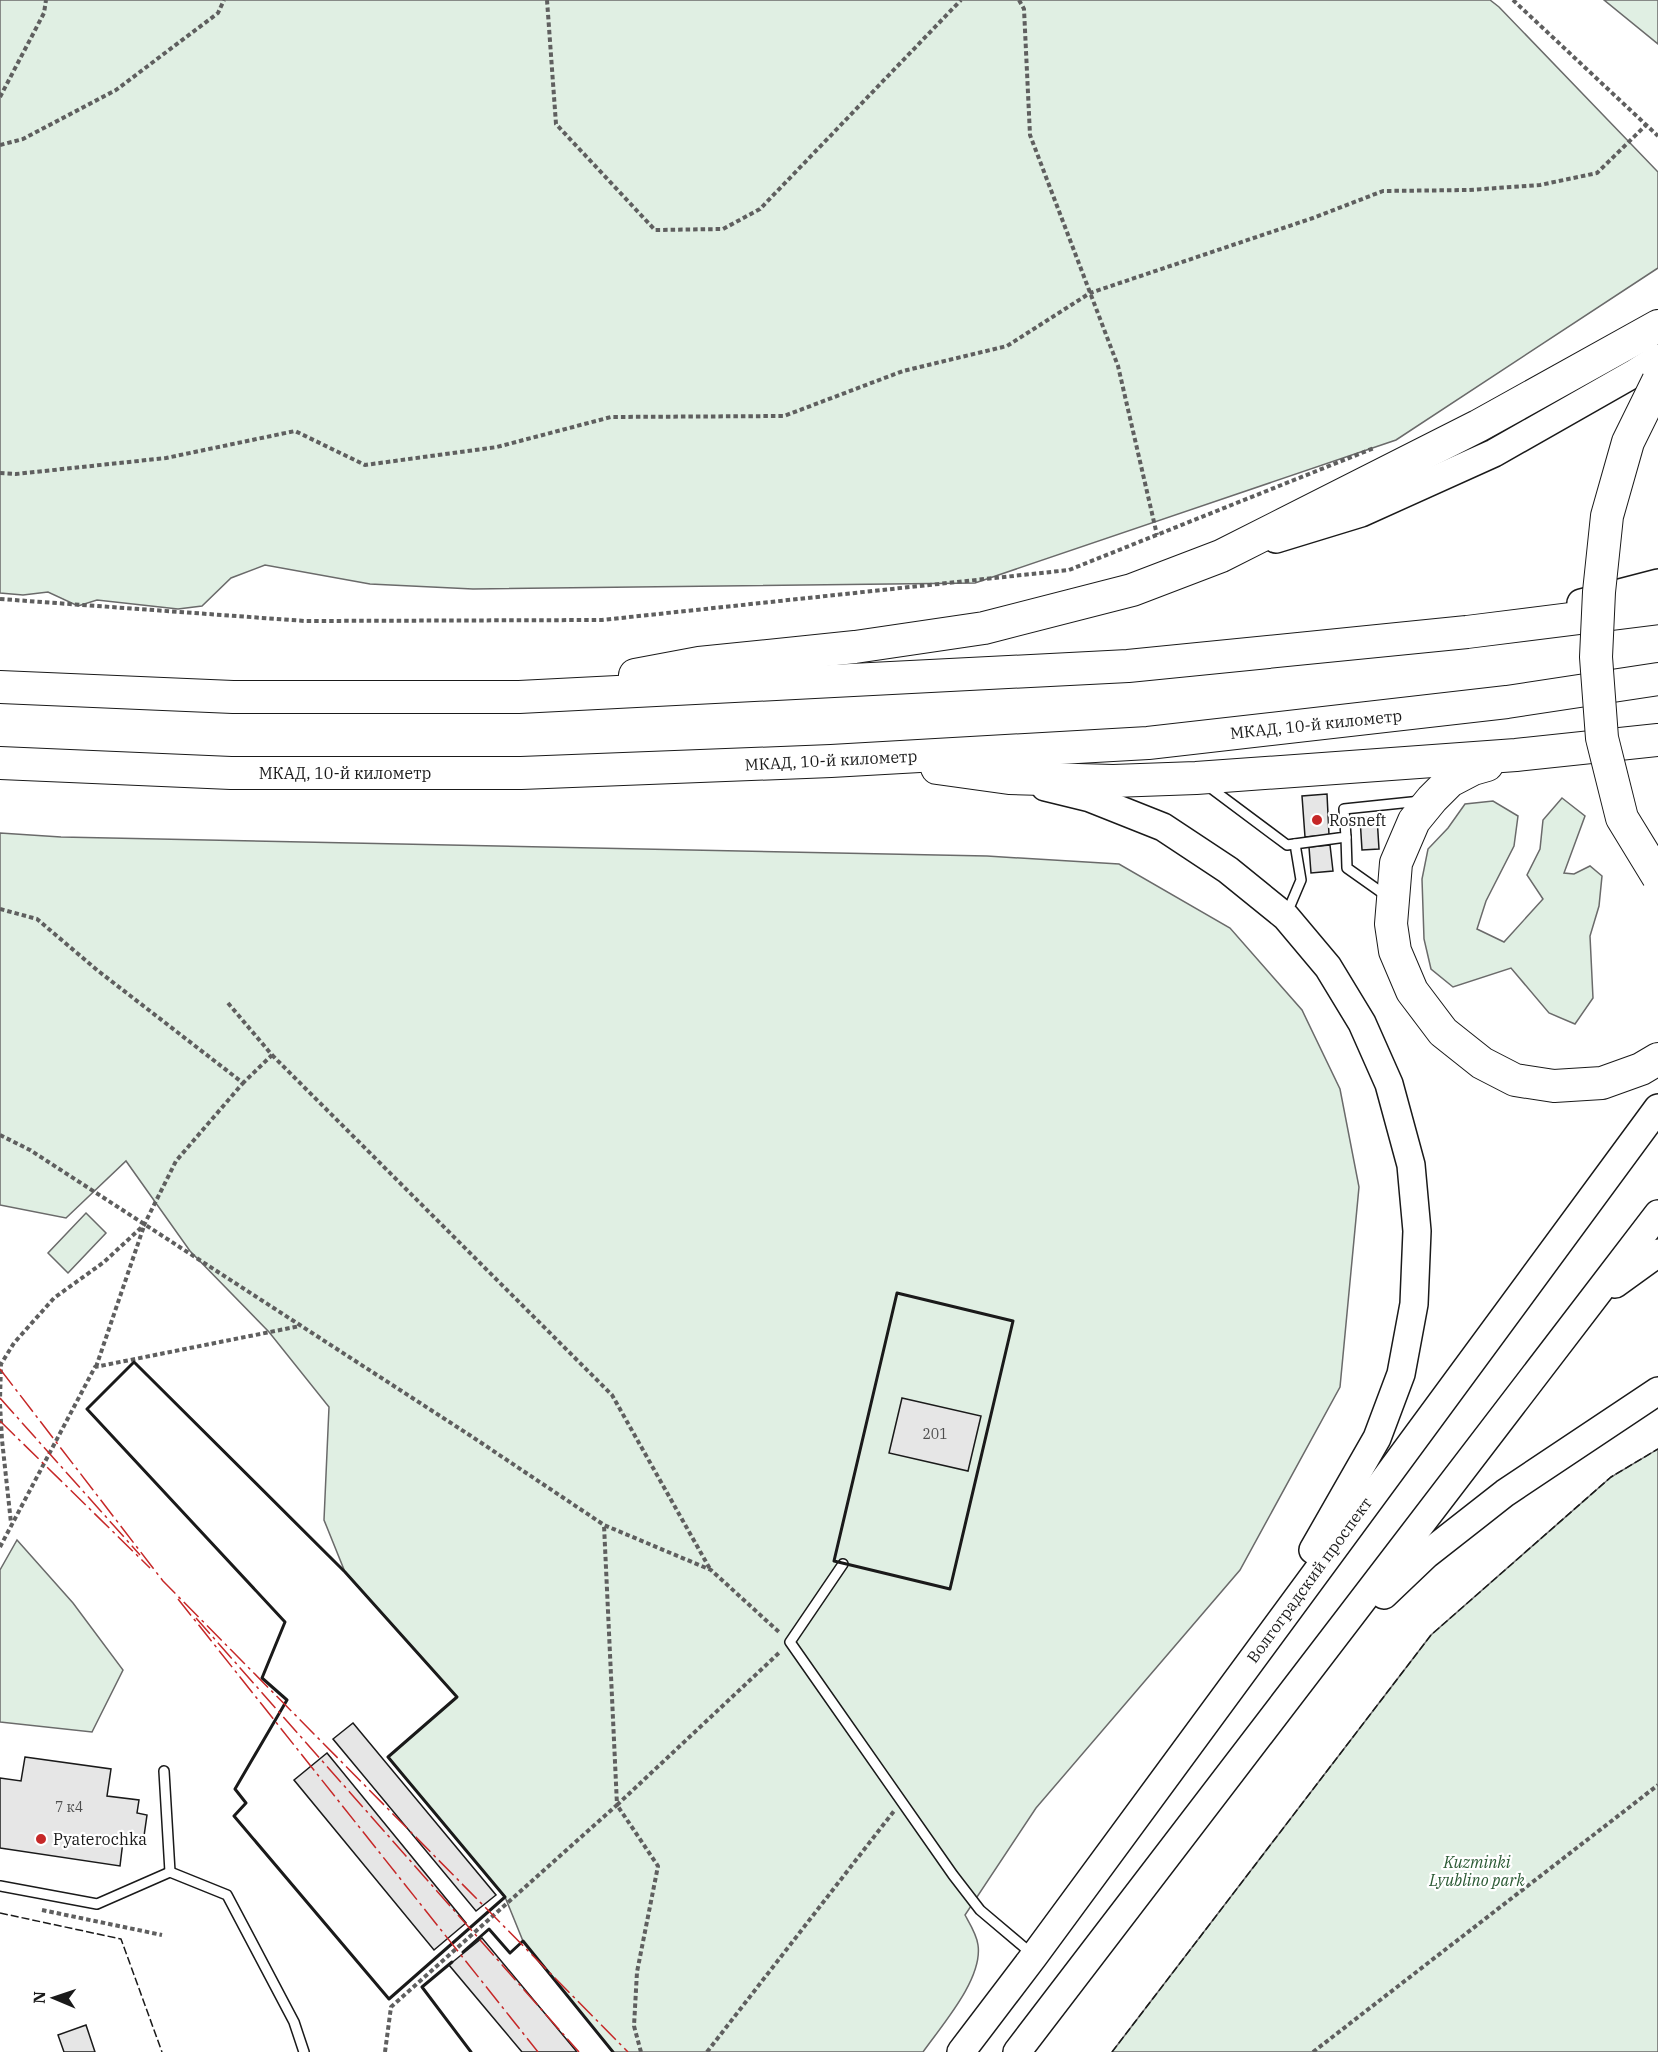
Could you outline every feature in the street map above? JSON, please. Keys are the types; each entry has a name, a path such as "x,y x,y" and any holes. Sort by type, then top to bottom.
{"highway":[{"path":"519,697 699,663 855,647 984,628 1132,590 1221,556 1478,426 1658,326"},
{"path":"1658,381 1628,442 1607,516 1599,592 1596,657 1602,738 1622,818 1658,877"},
{"path":"0,687 233,697 519,697 1128,666 1467,632 1658,608"},
{"name":"МКАД, 10-й километр","path":"0,763 231,772 521,773 831,761 1148,742 1507,702 1658,679"},
{"path":"831,761 924,766 1009,778 1113,781 1196,778 1516,755 1658,740"},
{"path":"1516,755 1473,769 1450,781 1414,821 1396,863 1391,924 1395,951 1412,991 1443,1032 1482,1063 1515,1080 1554,1086 1602,1083 1641,1069 1658,1059"}],"main road":[{"path":"1221,556 1361,513 1494,453 1658,358"},
{"path":"1467,632 1658,583"},
{"path":"1009,778 1090,798 1163,827 1228,870 1286,917 1328,967 1362,1023 1389,1084 1411,1165 1417,1231 1414,1304 1401,1374 1377,1438 1253,1656"},
{"name":"Волгоградский проспект","path":"961,2052 1658,1108"},
{"path":"1017,2052 1658,1214"},
{"path":"1592,1300 1658,1253"},
{"path":"1325,1651 1426,1555 1505,1493 1658,1391"}],"lane":[{"path":"1196,778 1287,845 1346,837"},
{"path":"1392,899 1347,868 1344,809 1432,800"},
{"path":"1286,917 1301,880 1295,844"},
{"path":"843,1564 790,1642 952,1875 980,1910 1034,1956"},
{"path":"164,1771 170,1872"},
{"path":"0,1886 97,1904 170,1872 227,1895 294,2022 304,2052"}],"path":[{"path":"0,97 44,13 46,0"},
{"path":"0,145 23,139 116,90 219,13 224,0"},
{"path":"547,0 556,124 655,230 723,229 760,209 962,0"},
{"path":"1019,0 1024,9 1030,135 1118,366 1157,535"},
{"path":"1514,0 1658,136"},
{"path":"0,473 16,474 166,458 295,431 365,465 497,447 611,417 784,416 903,371 1007,346 1090,293 1313,218 1383,191 1469,190 1540,185 1597,173 1646,125"},
{"path":"0,599 305,621 602,620 1069,570 1376,447"},
{"path":"0,909 37,919 97,970 243,1083"},
{"path":"228,1003 272,1055 612,1395 711,1570 790,1642 617,1805 390,2007 385,2052"},
{"path":"0,1547 95,1367 144,1225 176,1161 243,1083 272,1055"},
{"path":"0,1135 30,1150 471,1436 604,1526 711,1570"},
{"path":"12,1525 2,1440 1,1364 14,1343 54,1298 104,1262 144,1225"},
{"path":"95,1367 301,1326"},
{"path":"604,1526 617,1805 658,1866 637,1972 634,2026 641,2052"},
{"path":"1313,2052 1658,1785"},
{"path":"707,2052 901,1801"},
{"path":"33,1908 162,1935"}],"green space":[{"path":"0,0 1490,0 1658,172 1658,268 1396,440 975,583 473,589 370,584 265,565 231,578 202,606 178,609 97,600 78,606 48,592 23,595 0,593"},
{"path":"1604,0 1658,0 1658,44"},
{"path":"1562,798 1585,816 1564,873 1574,874 1590,866 1602,876 1599,906 1590,936 1593,998 1575,1024 1549,1013 1511,968 1453,987 1431,969 1424,939 1422,879 1428,849 1448,828 1465,804 1493,801 1518,816 1514,846 1486,901 1477,929 1504,942 1543,899 1527,875 1540,849 1543,820"},
{"path":"0,833 61,837 987,856 1119,864 1230,928 1302,1010 1340,1089 1359,1187 1340,1387 1240,1570 1036,1808 965,1915 975,1933 978,1945 978,1958 974,1972 960,2001 923,2052 613,2052 523,1941 505,1897 388,1757 457,1697 345,1572 324,1520 329,1407 269,1332 190,1251 126,1161 66,1218 0,1205"},
{"path":"86,1213 106,1233 68,1273 48,1253"},
{"name":"Kuzminki Lyublino park","path":"1658,1449 1658,2052 1112,2052 1431,1635 1611,1477"},
{"path":"17,1540 73,1603 123,1670 92,1732 0,1722 0,1570"}],"building":[{"path":"1327,794 1329,835 1305,837 1302,796"},
{"path":"1377,817 1379,849 1362,850 1360,818"},
{"path":"1330,845 1333,871 1311,873 1309,847"},
{"path":"902,1398 981,1416 968,1471 889,1453"},
{"path":"353,1723 496,1895 476,1911 333,1739"},
{"path":"327,1753 466,1923 434,1950 294,1780"},
{"path":"25,1757 111,1769 107,1796 139,1800 137,1813 147,1815 143,1843 123,1841 120,1866 0,1848 0,1778 21,1781"},
{"path":"482,1938 577,2052 522,2052 449,1965"},
{"path":"86,2025 95,2052 64,2052 58,2035"}],"fence":[{"path":"1112,2052 1431,1635 1611,1477 1658,1449"},
{"path":"0,1913 121,1939 162,2052"}],"wall":[{"path":"897,1293 1013,1321 950,1589 834,1561 897,1293"},
{"path":"134,1362 345,1572 457,1697 388,1757 505,1897 389,1999 234,1816 246,1803 235,1789 287,1700 262,1678 285,1622 87,1409 134,1362"},
{"path":"463,1952 489,1929 510,1953 523,1941 613,2052"},
{"path":"452,1962 422,1987 471,2052"}],"power":[{"path":"0,1369 163,1581 628,2052"},
{"path":"0,1398 140,1555"},
{"path":"0,1421 150,1568"},
{"path":"178,1599 538,2052"},
{"path":"196,1618 579,2052"}],"place":[{"name":"Rosneft","path":"1317,820"},
{"name":"Pyaterochka","path":"41,1839"}]}
